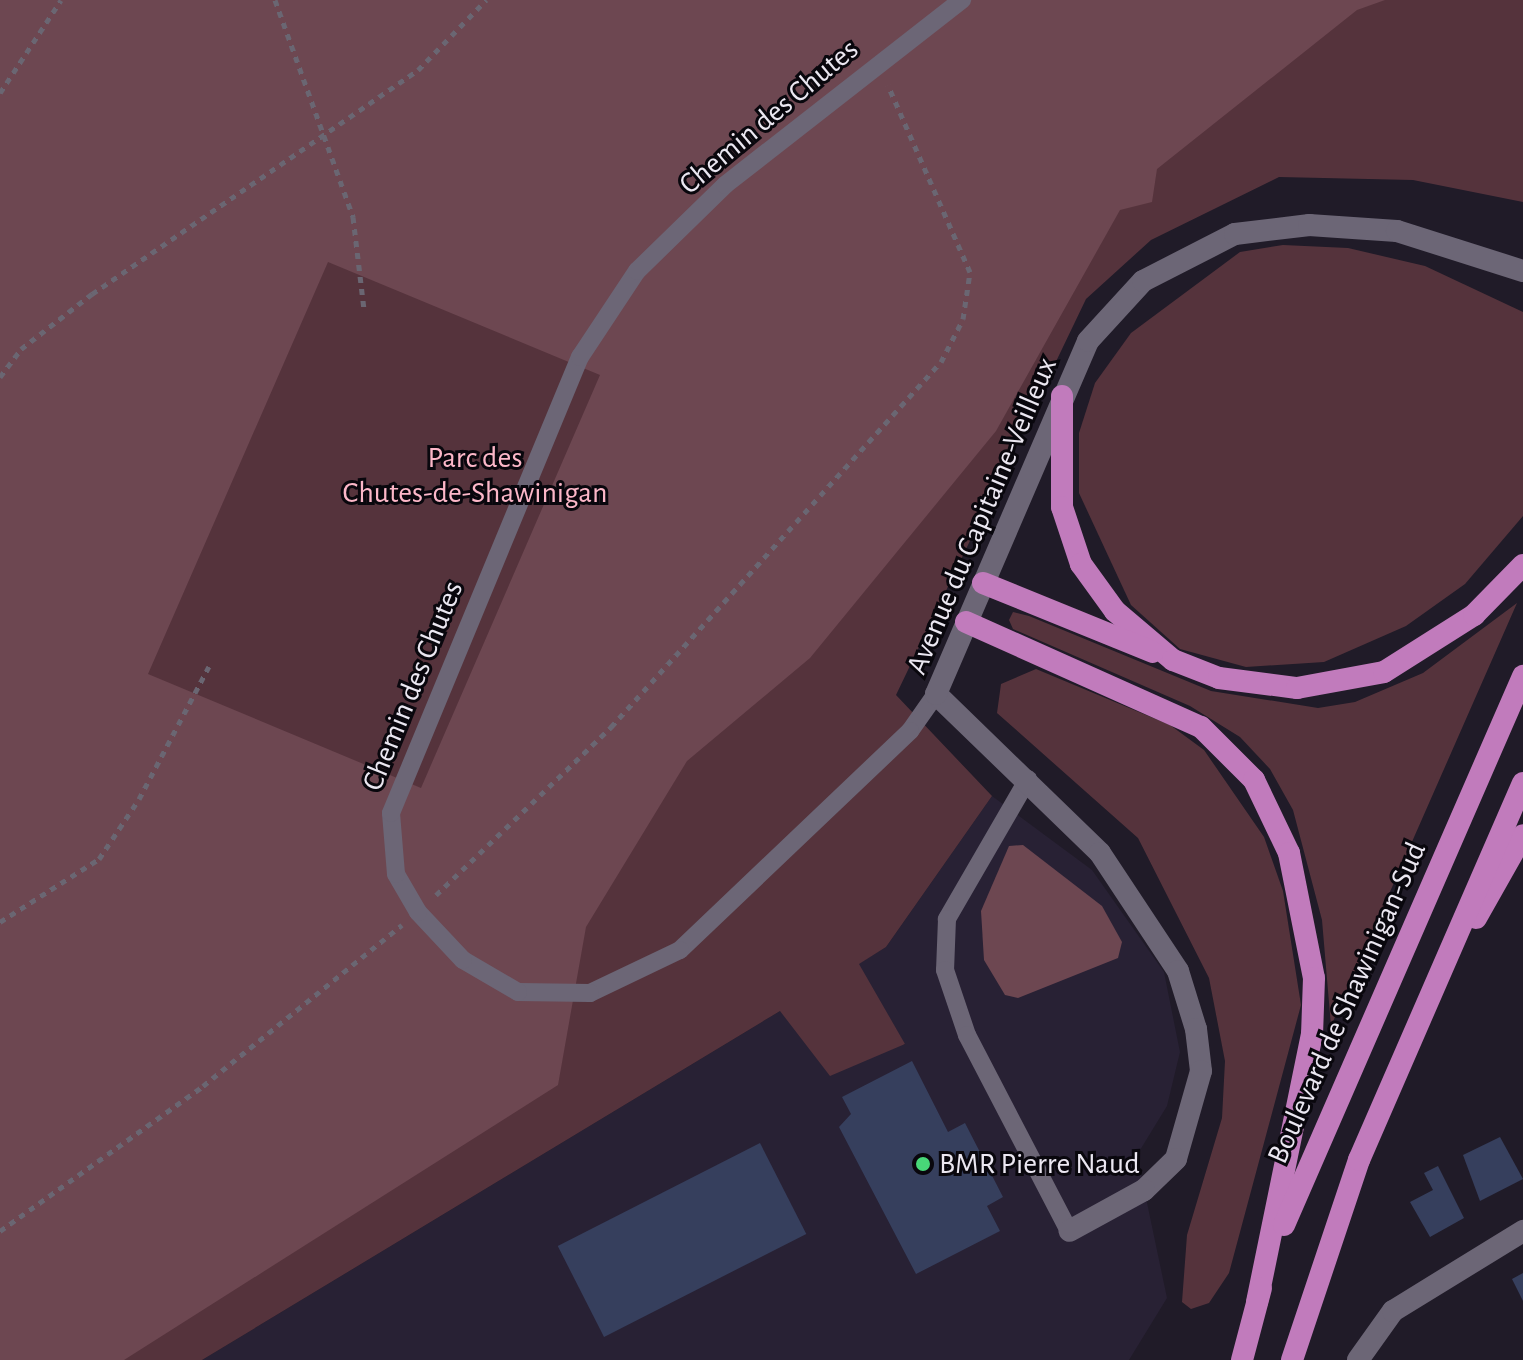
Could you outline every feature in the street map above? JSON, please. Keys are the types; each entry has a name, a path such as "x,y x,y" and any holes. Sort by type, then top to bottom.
{"main road":[{"path":"1062,396 1062,507 1081,564 1115,611 1173,660"},
{"path":"983,583 1173,660 1251,687 1339,684 1384,672 1474,615 1523,565"},
{"path":"966,622 1201,727 1254,780 1289,853 1314,978 1312,1034 1257,1301"},
{"name":"Boulevard de Shawinigan-Sud","path":"1242,1360 1257,1301 1292,1204 1523,676"},
{"path":"1292,1360 1328,1241 1523,783"},
{"path":"1426,1006 1523,835"}],"street":[{"name":"Avenue du Capitaine-Veilleux","path":"1069,1231 1144,1190 1176,1159 1193,1119 1201,1071 1178,971 1146,914 1028,779 936,694 1062,396 1113,306 1173,262 1235,234 1309,225 1397,231 1523,271"},
{"path":"1358,1360 1393,1311 1523,1231"}],"lane":[{"name":"Chemin des Chutes","path":"936,694 910,731 680,950 590,993 518,992 463,960 418,912 396,874 391,813 580,357 637,271 725,185 962,0"},
{"path":"1028,779 947,919 945,970 967,1035 1069,1231"}],"path":[{"path":"0,93 61,0"},
{"path":"275,0 328,132 361,250 364,309"},
{"path":"0,377 21,349 92,294 418,70 486,0"},
{"path":"0,1231 203,1086 418,912 611,727 941,362 963,319 970,272 878,63"},
{"path":"0,922 99,859 139,799 209,666"}],"shaded area":[{"name":"Parc des Chutes-de-Shawinigan","path":"0,0 1385,0 1357,10 1157,169 1152,202 1120,210 996,431 810,658 687,761 586,927 558,1085 124,1360 0,1360","holes":["328,262 600,375 421,788 148,674"]},
{"path":"992,796 1092,870 1164,972 1180,1052 1167,1106 1137,1155 1167,1298 1129,1360 202,1360 780,1011 905,1045 858,964 886,947"},
{"path":"1023,845 1102,906 1122,942 1118,958 1018,998 1005,995 984,960 981,911 1009,846"}],"green space":[{"name":"Parc des Chutes-de-Shawinigan","path":"0,0 1523,0 1523,202 1413,180 1279,177 1151,240 1086,299 896,695 992,796 886,947 859,964 905,1044 830,1076 780,1011 202,1360 0,1360"},
{"path":"1283,245 1348,248 1425,266 1523,312 1523,516 1465,584 1406,626 1324,662 1246,667 1180,649 1131,605 1079,493 1079,433 1095,383 1131,333 1240,252"},
{"path":"1517,603 1331,1026 1322,920 1293,810 1270,769 1240,737 1190,706 1013,629 1009,620 1013,612 1029,616 1211,691 1318,708 1355,702 1423,673"},
{"path":"1036,669 1170,725 1204,750 1264,837 1283,891 1301,1005 1229,1273 1209,1303 1191,1309 1182,1302 1187,1235 1222,1118 1225,1061 1209,978 1138,838 997,713 1001,684"}],"building":[{"name":"BMR Pierre Naud","path":"912,1061 948,1132 965,1123 1003,1197 987,1206 1000,1231 916,1274 839,1127 851,1114 842,1097"},
{"path":"1500,1137 1523,1179 1480,1201 1463,1155"},
{"path":"760,1143 806,1234 604,1337 558,1246"},
{"path":"1438,1166 1464,1218 1430,1237 1410,1202 1433,1190 1424,1173"},
{"path":"1523,1273 1523,1301 1512,1279"}],"place":[{"name":"BMR Pierre Naud","path":"923,1164"}]}
